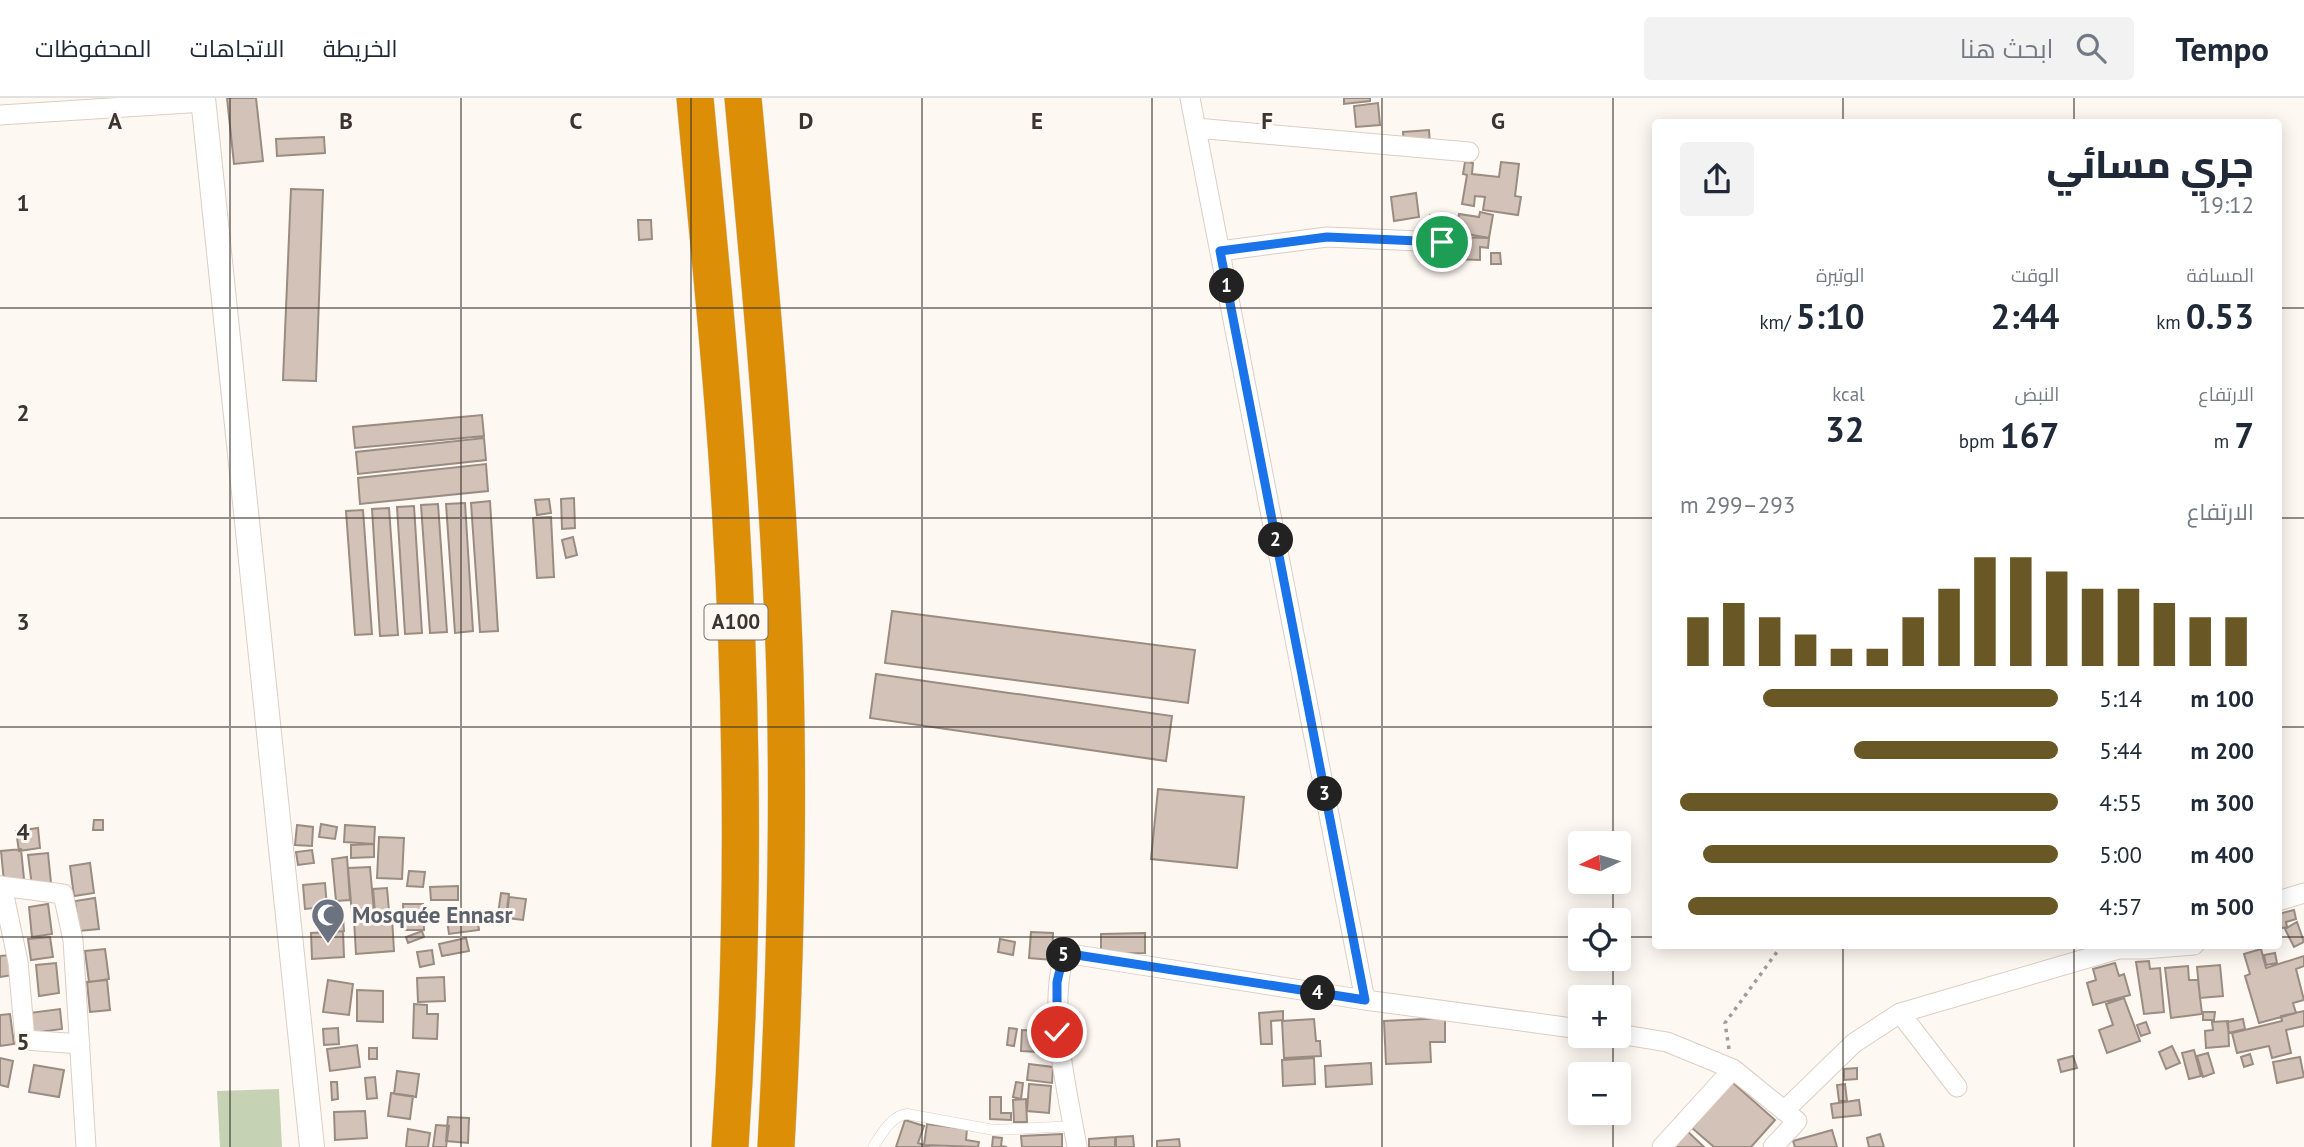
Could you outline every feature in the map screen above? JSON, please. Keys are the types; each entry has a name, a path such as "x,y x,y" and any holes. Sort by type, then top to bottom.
{"highway":[{"name":"A100","path":"695,98 724,405 738,685 738,983 730,1147"},
{"name":"A100","path":"743,98 770,404 784,648 787,899 776,1147"}],"street":[{"path":"1190,98 1365,1000"},
{"path":"0,115 204,100 312,1147"},
{"path":"1196,128 1469,152"},
{"path":"1220,251 1327,237 1442,242"},
{"path":"80,1044 25,1040 18,962 1,886 63,894 73,940 80,1044 86,1147"},
{"path":"2282,900 2303,896"},
{"path":"1784,1111 1854,1043 1900,1013 2119,949"},
{"path":"1077,1147 1057,1032 1057,982 1064,953 1365,1000 1568,1027"},
{"path":"1900,1013 1957,1087"},
{"path":"1631,1036 1667,1042 1733,1069 1797,1121 1773,1147"},
{"path":"1662,1147 1733,1069"}],"lane":[{"path":"873,1147 900,1114 994,1130 1073,1126"}],"path":[{"path":"1733,1069 1725,1023 1779,949"}],"green space":[{"path":"279,1089 282,1147 220,1147 217,1091"}],"building":[{"path":"227,98 256,98 263,161 234,164"},
{"path":"1344,98 1370,98 1370,101 1344,104"},
{"path":"1378,103 1380,125 1356,127 1354,106"},
{"path":"1429,130 1430,145 1404,146 1403,132"},
{"path":"324,137 325,153 277,156 276,139"},
{"path":"1465,162 1473,163 1472,174 1499,177 1501,162 1519,164 1515,196 1521,197 1518,215 1483,210 1485,197 1475,196 1474,206 1462,204 1467,175 1463,174"},
{"path":"291,189 323,190 316,381 283,380"},
{"path":"1416,193 1419,217 1394,221 1391,197"},
{"path":"1480,212 1493,215 1489,238 1456,232 1459,214 1479,217"},
{"path":"1430,215 1456,220 1454,232 1428,228"},
{"path":"638,220 651,220 652,239 639,240"},
{"path":"1454,237 1489,238 1488,248 1480,247 1480,260 1453,259"},
{"path":"1491,253 1500,253 1501,264 1491,264"},
{"path":"482,415 484,436 355,448 353,427"},
{"path":"484,438 486,460 358,474 356,452"},
{"path":"486,464 488,491 360,504 358,478"},
{"path":"574,498 575,528 562,529 561,499"},
{"path":"549,499 551,513 537,515 535,500"},
{"path":"490,501 498,631 480,632 471,503"},
{"path":"465,503 473,631 455,633 446,504"},
{"path":"438,504 447,632 430,633 421,505"},
{"path":"414,506 422,633 405,634 397,507"},
{"path":"389,508 398,635 380,636 372,509"},
{"path":"363,510 372,634 355,635 346,511"},
{"path":"551,517 554,577 537,578 533,518"},
{"path":"573,537 577,555 566,558 562,540"},
{"path":"892,611 1195,650 1188,703 885,663"},
{"path":"876,674 1172,716 1166,761 870,718"},
{"path":"1158,789 1244,797 1237,868 1151,859"},
{"path":"94,820 103,820 103,830 93,830"},
{"path":"321,824 337,827 335,839 319,837"},
{"path":"297,825 313,827 312,846 295,845"},
{"path":"345,825 375,827 374,844 344,842"},
{"path":"38,828 40,848 19,851 16,831"},
{"path":"379,837 404,838 402,879 377,878"},
{"path":"374,844 374,857 351,858 351,845"},
{"path":"21,849 24,879 4,882 1,851"},
{"path":"312,850 314,863 298,865 296,852"},
{"path":"48,853 51,883 32,886 28,855"},
{"path":"347,857 350,900 336,901 332,859"},
{"path":"90,863 94,893 74,896 70,866"},
{"path":"370,867 374,912 352,914 348,868"},
{"path":"409,871 425,872 423,887 407,886"},
{"path":"325,883 327,907 305,909 303,885"},
{"path":"458,886 458,900 431,900 430,887"},
{"path":"387,888 389,911 375,912 373,889"},
{"path":"501,893 509,894 506,916 498,914"},
{"path":"509,897 526,899 523,920 507,918"},
{"path":"95,898 99,929 79,931 75,901"},
{"path":"48,904 52,934 32,937 29,907"},
{"path":"403,904 423,904 424,930 404,930"},
{"path":"2294,910 2296,919 2286,922 2287,927 2282,928 2282,913"},
{"path":"477,916 479,930 449,934 447,920"},
{"path":"392,917 394,951 356,954 354,920"},
{"path":"343,918 344,931 322,933 321,920"},
{"path":"2297,922 2304,942 2294,947 2285,929"},
{"name":"Mosquée Ennasr","path":"343,931 344,957 312,959 311,933"},
{"path":"422,931 424,937 408,943 406,937"},
{"path":"1031,932 1053,933 1052,960 1029,958"},
{"path":"1145,933 1145,953 1101,954 1101,934"},
{"path":"50,937 53,957 31,960 28,939"},
{"path":"466,938 469,951 442,956 439,944"},
{"path":"1000,939 1015,942 1013,955 998,952"},
{"path":"105,949 109,979 89,982 85,951"},
{"path":"2261,949 2266,968 2304,956 2304,966 2296,969 2304,1000 2293,1003 2296,1013 2259,1023 2245,976 2250,974 2244,954"},
{"path":"432,950 434,964 420,967 417,952"},
{"path":"2275,953 2277,963 2266,965 2264,955"},
{"path":"10,955 13,975 0,977 0,956"},
{"path":"2149,961 2150,969 2160,968 2164,1012 2144,1014 2136,962"},
{"path":"56,963 59,993 39,996 36,965"},
{"path":"2115,963 2119,976 2124,974 2130,995 2093,1005 2087,983 2096,980 2093,969"},
{"path":"2220,965 2223,996 2200,998 2197,967"},
{"path":"2188,966 2189,980 2198,980 2202,1014 2171,1018 2165,968"},
{"path":"444,977 445,1001 418,1002 417,978"},
{"path":"107,980 110,1010 90,1012 87,982"},
{"path":"328,980 353,984 349,1015 323,1012"},
{"path":"357,990 383,991 383,1022 357,1021"},
{"path":"2124,998 2140,1041 2107,1053 2099,1030 2113,1025 2106,1004"},
{"path":"414,1004 427,1005 427,1014 438,1014 437,1039 413,1038"},
{"path":"60,1009 62,1029 32,1033 29,1013"},
{"path":"1283,1011 1283,1020 1271,1021 1272,1044 1261,1044 1259,1013"},
{"path":"2304,1011 2304,1026 2286,1030 2291,1053 2272,1058 2269,1046 2237,1053 2232,1033 2282,1021 2281,1016"},
{"path":"2203,1012 2215,1012 2214,1020 2203,1020"},
{"path":"10,1014 14,1044 0,1046 0,1015"},
{"path":"1445,1018 1445,1042 1430,1042 1431,1062 1386,1064 1384,1021"},
{"path":"1314,1019 1316,1041 1320,1041 1321,1056 1284,1058 1282,1021"},
{"path":"2243,1019 2245,1029 2229,1033 2227,1022"},
{"path":"2228,1021 2229,1046 2206,1048 2205,1031 2213,1030 2212,1022"},
{"path":"2146,1022 2150,1033 2141,1036 2137,1025"},
{"path":"338,1028 339,1044 324,1045 323,1029"},
{"path":"1009,1028 1017,1029 1014,1046 1007,1045"},
{"path":"1022,1030 1059,1032 1059,1053 1021,1051"},
{"path":"357,1045 360,1067 330,1071 327,1049"},
{"path":"2172,1046 2180,1063 2166,1069 2159,1052"},
{"path":"369,1048 377,1048 377,1059 369,1059"},
{"path":"2194,1050 2201,1076 2189,1079 2182,1053"},
{"path":"2208,1053 2214,1073 2203,1077 2197,1056"},
{"path":"2250,1054 2253,1064 2244,1067 2241,1057"},
{"path":"2073,1056 2077,1068 2061,1072 2058,1060"},
{"path":"2300,1057 2304,1077 2277,1083 2273,1062"},
{"path":"0,1058 13,1061 8,1087 0,1085"},
{"path":"1314,1058 1315,1084 1283,1086 1282,1060"},
{"path":"1371,1063 1372,1084 1326,1087 1325,1066"},
{"path":"1029,1064 1053,1067 1052,1083 1027,1080"},
{"path":"34,1065 64,1070 59,1097 29,1092"},
{"path":"1857,1068 1857,1079 1844,1080 1844,1069"},
{"path":"397,1071 419,1074 416,1097 394,1094"},
{"path":"375,1077 377,1098 367,1099 365,1078"},
{"path":"331,1082 337,1082 338,1099 332,1100"},
{"path":"1016,1082 1023,1083 1021,1099 1013,1097"},
{"path":"1732,1082 1775,1120 1751,1147 1714,1147 1692,1128"},
{"path":"1029,1084 1051,1086 1049,1113 1027,1111"},
{"path":"1845,1084 1847,1101 1839,1101 1837,1085"},
{"path":"391,1093 413,1096 410,1119 388,1116"},
{"path":"990,1097 1001,1097 1001,1113 1011,1113 1011,1120 990,1119"},
{"path":"1026,1099 1027,1122 1014,1122 1013,1100"},
{"path":"1859,1100 1861,1115 1833,1118 1831,1104"},
{"path":"365,1111 367,1138 335,1140 334,1112"},
{"path":"448,1117 469,1118 468,1143 446,1141"},
{"path":"905,1120 924,1126 918,1143 930,1147 896,1147"},
{"path":"927,1124 967,1129 966,1140 979,1142 978,1147 924,1145"},
{"path":"436,1125 449,1126 446,1147 433,1147"},
{"path":"1684,1128 1704,1147 1667,1147"},
{"path":"408,1129 430,1133 428,1147 406,1147"},
{"path":"1832,1130 1837,1147 1795,1147 1793,1141"},
{"path":"1062,1134 1062,1147 1022,1147 1021,1136"},
{"path":"1880,1134 1884,1147 1869,1147 1867,1138"},
{"path":"1133,1136 1134,1147 1116,1147 1116,1137"},
{"path":"993,1137 1002,1138 1001,1146 1007,1147 992,1147"},
{"path":"1115,1137 1115,1147 1089,1147 1089,1139"},
{"path":"1179,1139 1180,1147 1157,1147 1157,1141"}],"place":[{"name":"Mosquée Ennasr","path":"328,945"}],"route":[{"path":"1057,1032 1057,982 1064,953 1365,1000 1220,251 1327,237 1442,242"}]}
